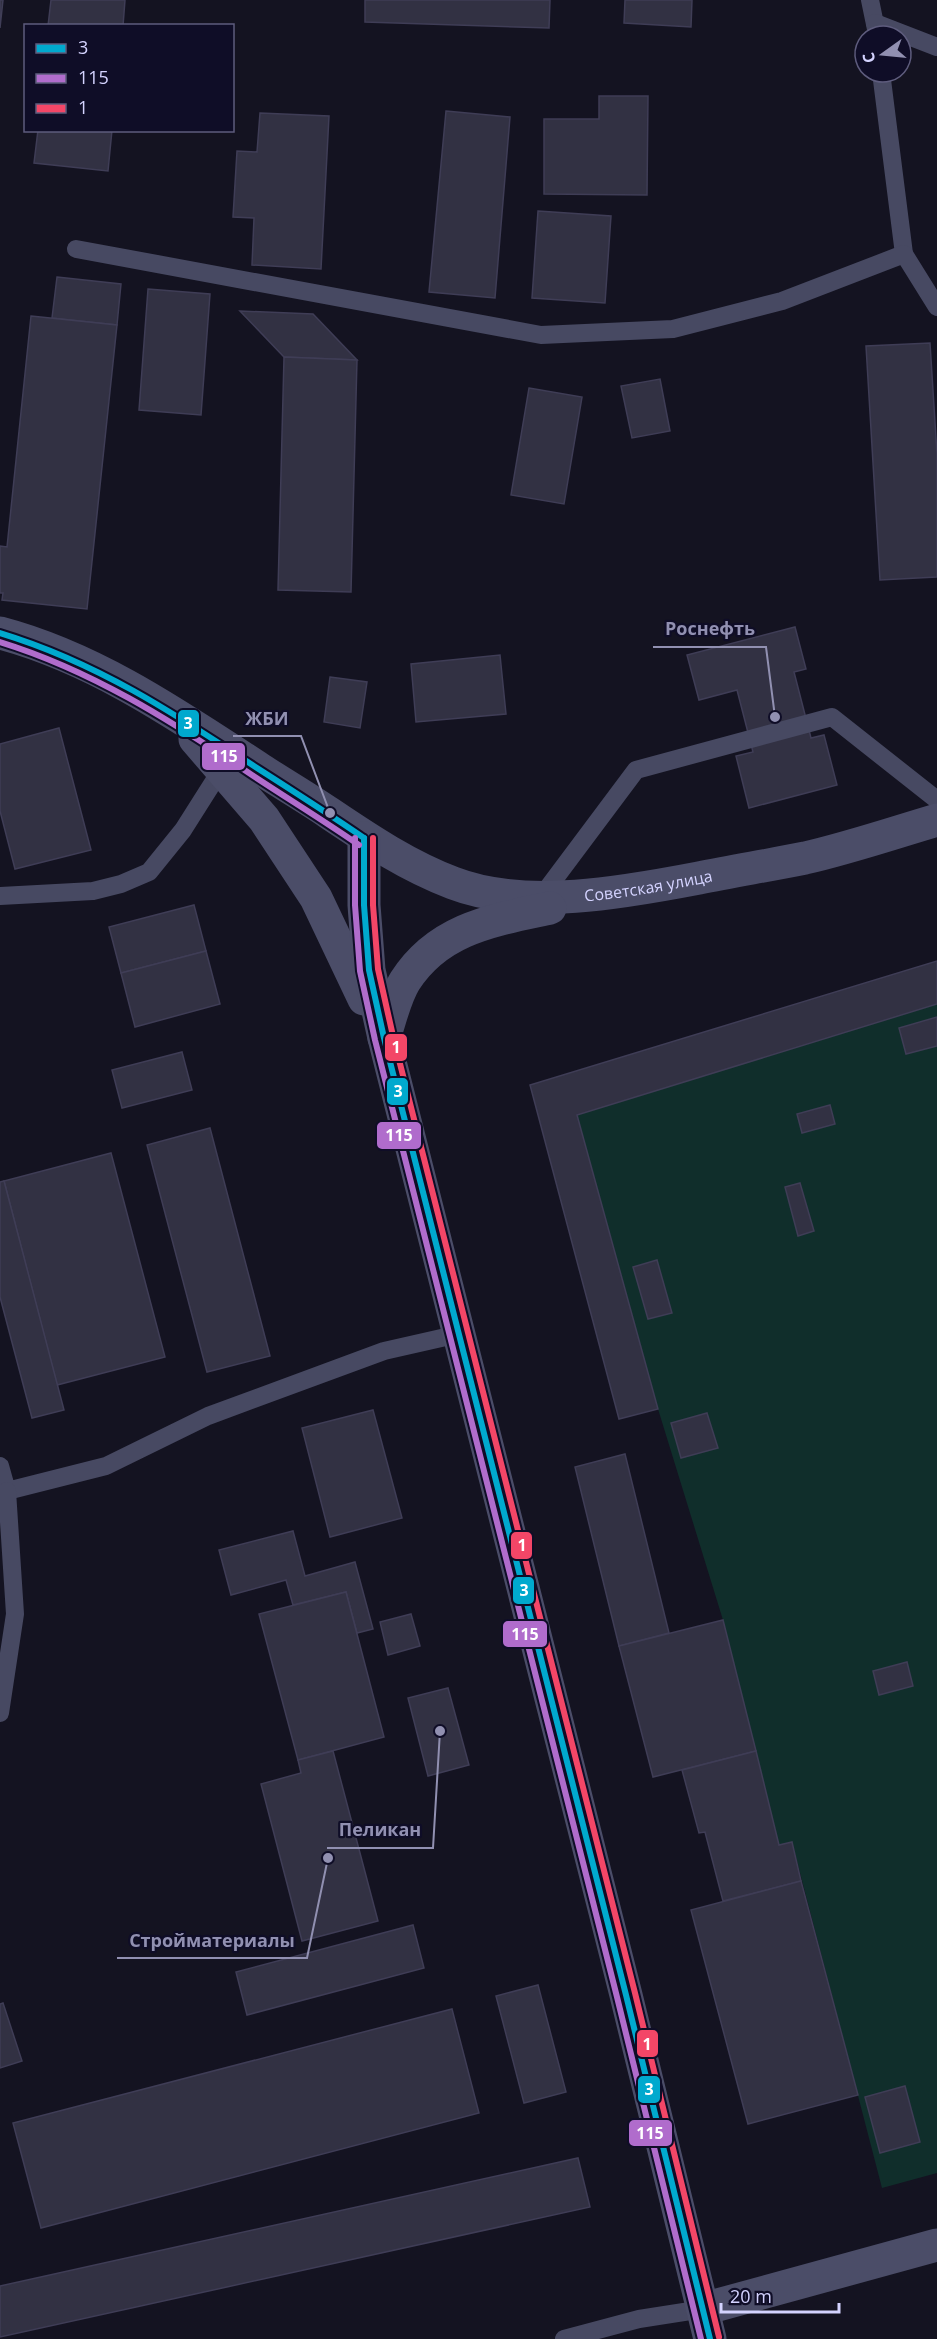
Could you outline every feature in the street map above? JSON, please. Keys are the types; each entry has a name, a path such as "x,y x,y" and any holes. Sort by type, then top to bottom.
{"street":[{"name":"Советская улица","path":"0,633 23,639 79,661 175,715 330,813 364,838 408,864 455,884 493,894 541,897 616,894 806,857 937,820"},
{"path":"175,715 264,819 316,898 384,1038"},
{"path":"364,838 364,905 369,969 384,1038 707,2324 937,2245"},
{"path":"384,1038 404,982 431,951 477,925 616,894"}],"lane":[{"path":"870,0 875,24"},
{"path":"913,40 937,47"},
{"path":"883,84 904,254 937,308"},
{"path":"76,249 541,335 673,329 782,301 904,254"},
{"path":"541,897 636,770 832,717 937,800"},
{"path":"0,896 93,891 122,884 149,872 183,830 221,770"},
{"path":"7,1491 106,1466 208,1416 384,1351 459,1334"},
{"path":"0,1466 7,1491 15,1614 0,1713"},
{"path":"564,2339 639,2319 707,2324"}],"green space":[{"path":"937,1004 937,2173 882,2188 792,1842 779,1845 723,1620 658,1409 577,1115"}],"building":[{"path":"0,0 3,0 0,28"},
{"path":"51,0 125,0 123,24 48,24"},
{"path":"365,0 550,0 549,28 365,22"},
{"path":"625,0 692,0 691,27 624,23"},
{"path":"599,96 648,96 647,195 544,194 544,119 599,119"},
{"path":"446,111 510,117 495,298 429,292"},
{"path":"260,113 329,116 321,269 252,265 254,218 233,217 237,151 257,152"},
{"path":"38,132 112,132 108,171 34,163"},
{"path":"538,211 611,216 605,303 532,298"},
{"path":"57,277 121,284 117,325 52,318"},
{"path":"148,289 210,294 201,415 139,410"},
{"path":"240,311 313,314 357,360 284,357"},
{"path":"31,316 117,325 87,609 2,600 3,593 0,593 0,546 7,547"},
{"path":"930,343 937,454 937,577 880,580 866,346"},
{"path":"284,357 357,360 351,592 278,590"},
{"path":"660,379 670,431 632,438 621,386"},
{"path":"529,388 582,397 564,504 511,495"},
{"path":"795,627 806,669 794,672 811,738 824,735 837,785 749,808 736,756 753,752 737,690 699,700 687,655"},
{"path":"500,655 506,714 416,722 411,664"},
{"path":"330,677 367,682 360,728 324,722"},
{"path":"59,728 91,850 15,869 0,811 0,744"},
{"path":"194,905 206,951 121,973 109,927"},
{"path":"206,951 220,1004 135,1027 121,973"},
{"path":"937,961 937,1004 577,1115 658,1409 619,1419 530,1085"},
{"path":"937,1017 937,1046 906,1054 899,1028"},
{"path":"182,1052 192,1090 122,1108 112,1070"},
{"path":"830,1105 835,1124 802,1133 797,1114"},
{"path":"210,1128 270,1356 207,1372 147,1145"},
{"path":"111,1153 165,1357 57,1385 4,1181"},
{"path":"4,1181 64,1410 32,1418 0,1297 0,1182"},
{"path":"800,1183 814,1231 798,1236 785,1187"},
{"path":"657,1260 672,1313 648,1319 633,1267"},
{"path":"373,1410 402,1518 330,1537 302,1428"},
{"path":"707,1413 718,1448 681,1458 671,1423"},
{"path":"625,1454 669,1633 619,1646 575,1467"},
{"path":"293,1531 305,1576 355,1562 373,1629 357,1633 346,1592 293,1605 286,1580 231,1595 219,1550"},
{"path":"346,1592 384,1737 298,1760 259,1614"},
{"path":"411,1614 420,1646 388,1655 380,1622"},
{"path":"723,1620 756,1751 653,1777 619,1646"},
{"path":"907,1662 913,1686 879,1695 873,1671"},
{"path":"448,1688 469,1765 428,1776 408,1698"},
{"path":"333,1751 378,1921 302,1941 261,1784 301,1773 298,1760"},
{"path":"756,1751 779,1845 792,1842 801,1881 723,1901 705,1832 699,1833 682,1770"},
{"path":"801,1881 858,2095 748,2124 691,1910"},
{"path":"413,1925 424,1968 247,2015 236,1972"},
{"path":"538,1985 566,2092 524,2103 496,1996"},
{"path":"3,2003 22,2061 0,2068 0,2004"},
{"path":"452,2009 479,2113 41,2228 13,2123"},
{"path":"905,2086 920,2142 880,2153 865,2097"},
{"path":"578,2158 590,2207 0,2337 0,2286"}],"transit line":[{"name":"3","path":"0,633 35,645 102,674 165,709 364,838"},
{"name":"115","path":"0,642 34,653 129,698 190,734 359,845"},
{"name":"115","path":"355,838 355,905 360,971 375,1040 701,2339"},
{"name":"3","path":"364,838 364,905 369,970 384,1038 626,1995 710,2339"},
{"name":"1","path":"373,838 373,905 378,969 393,1036 635,1993 719,2337"}],"place":[{"name":"Роснефть","path":"775,717"},
{"name":"ЖБИ","path":"330,813"},
{"name":"Пеликан","path":"440,1731"},
{"name":"Стройматериалы","path":"328,1858"}]}
